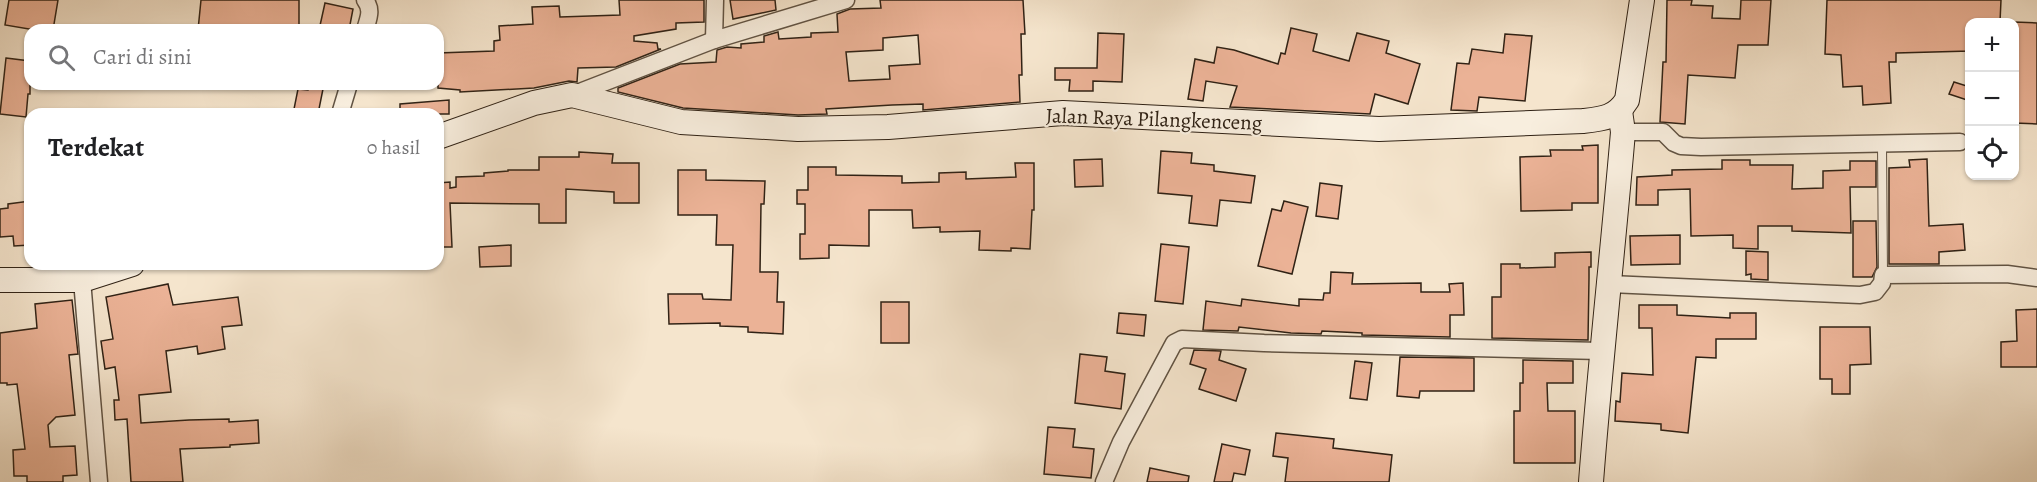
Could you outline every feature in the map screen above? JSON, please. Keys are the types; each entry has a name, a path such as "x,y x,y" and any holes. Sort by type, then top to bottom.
{"main road":[{"path":"1591,482 1601,351 1610,284 1622,122 1642,0"},
{"name":"Jalan Raya Pilangkenceng","path":"444,135 534,103 572,95 681,122 798,129 888,127 1063,113 1379,129 1582,122 1605,119 1622,122"},
{"path":"0,279 82,280 113,270"}],"street":[{"path":"365,0 370,12 367,24"},
{"path":"714,40 715,0"},
{"path":"572,95 714,40 846,0"},
{"path":"342,108 347,90"},
{"path":"1622,122 1663,132 1674,143 1681,146 1960,142"},
{"path":"1610,284 1860,295 1875,292 1882,283 1883,275 2007,274 2037,278"},
{"path":"82,280 99,482"},
{"path":"1104,482 1121,442 1174,343 1182,339 1601,351"}],"lane":[{"path":"1882,144 1883,275"}],"building":[{"path":"9,0 58,0 54,24 24,24 24,28 5,25"},
{"path":"201,0 299,0 299,24 199,24"},
{"path":"619,0 704,0 704,22 676,23 676,29 634,36 634,41 657,43 658,49 661,49 616,67 578,68 577,82 569,81 534,88 460,92 460,90 444,89 444,53 494,51 494,41 500,40 499,26 533,24 532,7 559,6 560,17 620,15"},
{"path":"730,0 775,0 776,10 733,19"},
{"path":"880,0 1023,0 1025,34 1021,34 1020,102 923,110 923,104 892,105 826,109 827,114 798,115 683,108 618,92 618,88 680,64 716,62 717,50 727,47 741,48 741,44 764,42 764,36 778,32 779,39 811,37 811,33 838,32 837,14 850,9 881,8","holes":["918,35 920,64 889,66 890,79 849,81 846,52 883,50 883,38"]},
{"path":"1667,0 1692,0 1691,5 1713,6 1712,18 1740,19 1741,0 1771,0 1768,45 1738,45 1735,78 1688,75 1685,124 1660,122 1663,62 1666,62"},
{"path":"1827,0 2001,0 2000,18 1965,18 1965,51 1896,53 1896,62 1889,62 1891,103 1863,105 1862,86 1843,87 1841,55 1825,54"},
{"path":"325,3 353,9 350,24 320,24"},
{"path":"2019,22 2037,23 2037,124 2019,123"},
{"path":"1291,28 1317,34 1313,51 1349,61 1357,33 1389,41 1386,53 1420,64 1408,104 1375,94 1370,114 1230,107 1237,86 1206,81 1203,101 1188,99 1195,59 1214,63 1217,47 1278,64 1281,53 1285,54"},
{"path":"1098,33 1124,34 1122,82 1093,81 1093,91 1069,91 1070,80 1055,80 1055,68 1097,68"},
{"path":"1505,34 1532,36 1525,101 1479,97 1477,111 1451,110 1457,63 1469,64 1472,49 1503,53"},
{"path":"6,58 24,60 24,90 30,90 30,94 28,94 27,108 24,108 24,117 0,114"},
{"path":"1954,82 1965,85 1965,99 1949,94"},
{"path":"298,90 323,90 319,108 294,108"},
{"path":"449,100 449,114 444,114 444,108 400,108 400,104"},
{"path":"1598,145 1598,203 1572,203 1572,210 1521,211 1520,157 1551,156 1550,150 1583,150 1582,146"},
{"path":"1161,151 1192,153 1191,163 1214,165 1214,171 1255,176 1251,203 1220,200 1217,226 1189,223 1192,196 1158,193"},
{"path":"579,152 613,154 612,163 639,163 639,203 614,203 614,192 566,189 566,223 539,223 539,204 450,203 452,247 444,247 444,182 450,182 450,188 456,187 456,177 484,176 484,173 508,170 539,170 539,157 579,157"},
{"path":"1102,159 1103,186 1075,187 1074,160"},
{"path":"1927,159 1929,226 1963,224 1965,250 1939,252 1939,264 1889,264 1889,168 1910,167 1909,160"},
{"path":"1722,160 1750,160 1750,165 1793,165 1792,189 1823,188 1823,171 1850,170 1850,161 1876,161 1876,187 1850,187 1851,233 1792,231 1792,226 1758,226 1758,249 1733,248 1733,235 1691,236 1690,189 1658,190 1658,205 1636,205 1637,177 1672,175 1672,170 1722,169"},
{"path":"1015,163 1034,163 1034,210 1032,210 1030,249 979,250 980,231 940,232 940,227 913,228 912,210 869,210 869,246 829,245 829,258 800,259 800,234 805,234 805,204 797,204 797,190 808,190 808,167 836,167 836,175 902,176 902,183 939,182 939,173 966,172 966,179 1016,177"},
{"path":"678,170 706,170 706,180 765,181 764,204 761,204 760,272 778,272 777,302 784,302 783,334 748,332 748,327 720,326 720,323 669,324 668,294 702,294 703,299 731,300 733,245 716,245 717,215 678,215"},
{"path":"1320,183 1342,186 1338,219 1316,216"},
{"path":"1284,201 1308,207 1292,274 1258,266 1272,209 1281,211"},
{"path":"24,202 24,245 14,246 13,236 0,237 0,209 8,208 8,204"},
{"path":"1853,221 1876,221 1877,267 1872,277 1853,277"},
{"path":"1680,235 1680,264 1631,265 1630,236"},
{"path":"1161,244 1189,247 1183,304 1155,301"},
{"path":"511,245 511,266 480,267 479,247"},
{"path":"1746,251 1768,252 1768,280 1751,279 1751,274 1746,275"},
{"path":"1591,252 1588,340 1492,338 1492,297 1501,297 1501,264 1520,264 1520,268 1555,267 1555,253"},
{"path":"1331,272 1353,273 1352,284 1421,283 1421,292 1450,292 1449,284 1463,283 1464,315 1450,315 1450,337 1362,335 1362,333 1322,331 1321,334 1291,333 1239,327 1238,331 1203,330 1206,301 1241,306 1242,299 1299,306 1299,299 1323,300 1324,293 1330,293"},
{"path":"168,284 173,305 238,297 242,325 222,327 225,349 198,354 197,346 166,351 171,392 139,395 141,423 258,420 259,443 180,449 183,482 131,482 127,419 115,420 114,400 119,400 115,367 105,369 101,341 113,339 106,297"},
{"path":"72,300 78,354 69,355 75,415 56,417 48,425 50,447 75,446 77,475 63,476 63,482 27,482 27,476 14,476 13,450 25,449 17,384 0,383 0,333 37,328 35,304"},
{"path":"881,302 909,302 909,343 881,343"},
{"path":"1639,305 1677,305 1677,315 1730,318 1730,313 1756,313 1756,339 1716,339 1716,358 1696,357 1688,433 1661,430 1661,424 1615,421 1616,401 1620,402 1622,373 1653,375 1652,328 1639,328"},
{"path":"2037,309 2037,367 2001,367 2001,342 2017,341 2016,310"},
{"path":"1119,313 1146,315 1144,336 1117,333"},
{"path":"1820,327 1870,327 1871,364 1850,365 1850,394 1832,394 1832,379 1820,379"},
{"path":"1194,350 1221,351 1219,360 1246,369 1236,401 1199,389 1206,369 1190,364"},
{"path":"1080,354 1107,357 1105,371 1125,374 1121,409 1075,403"},
{"path":"1400,357 1474,358 1474,391 1420,391 1419,398 1397,396"},
{"path":"1523,360 1573,361 1573,383 1547,383 1548,411 1575,411 1575,463 1514,463 1514,411 1520,411"},
{"path":"1355,361 1372,363 1367,400 1350,398"},
{"path":"1048,427 1075,429 1073,447 1094,449 1091,478 1044,474"},
{"path":"1276,433 1334,439 1333,448 1392,455 1389,482 1285,482 1288,458 1273,456"},
{"path":"1222,444 1250,450 1245,475 1234,473 1232,482 1214,482"},
{"path":"1150,468 1189,476 1188,482 1147,482"}]}
